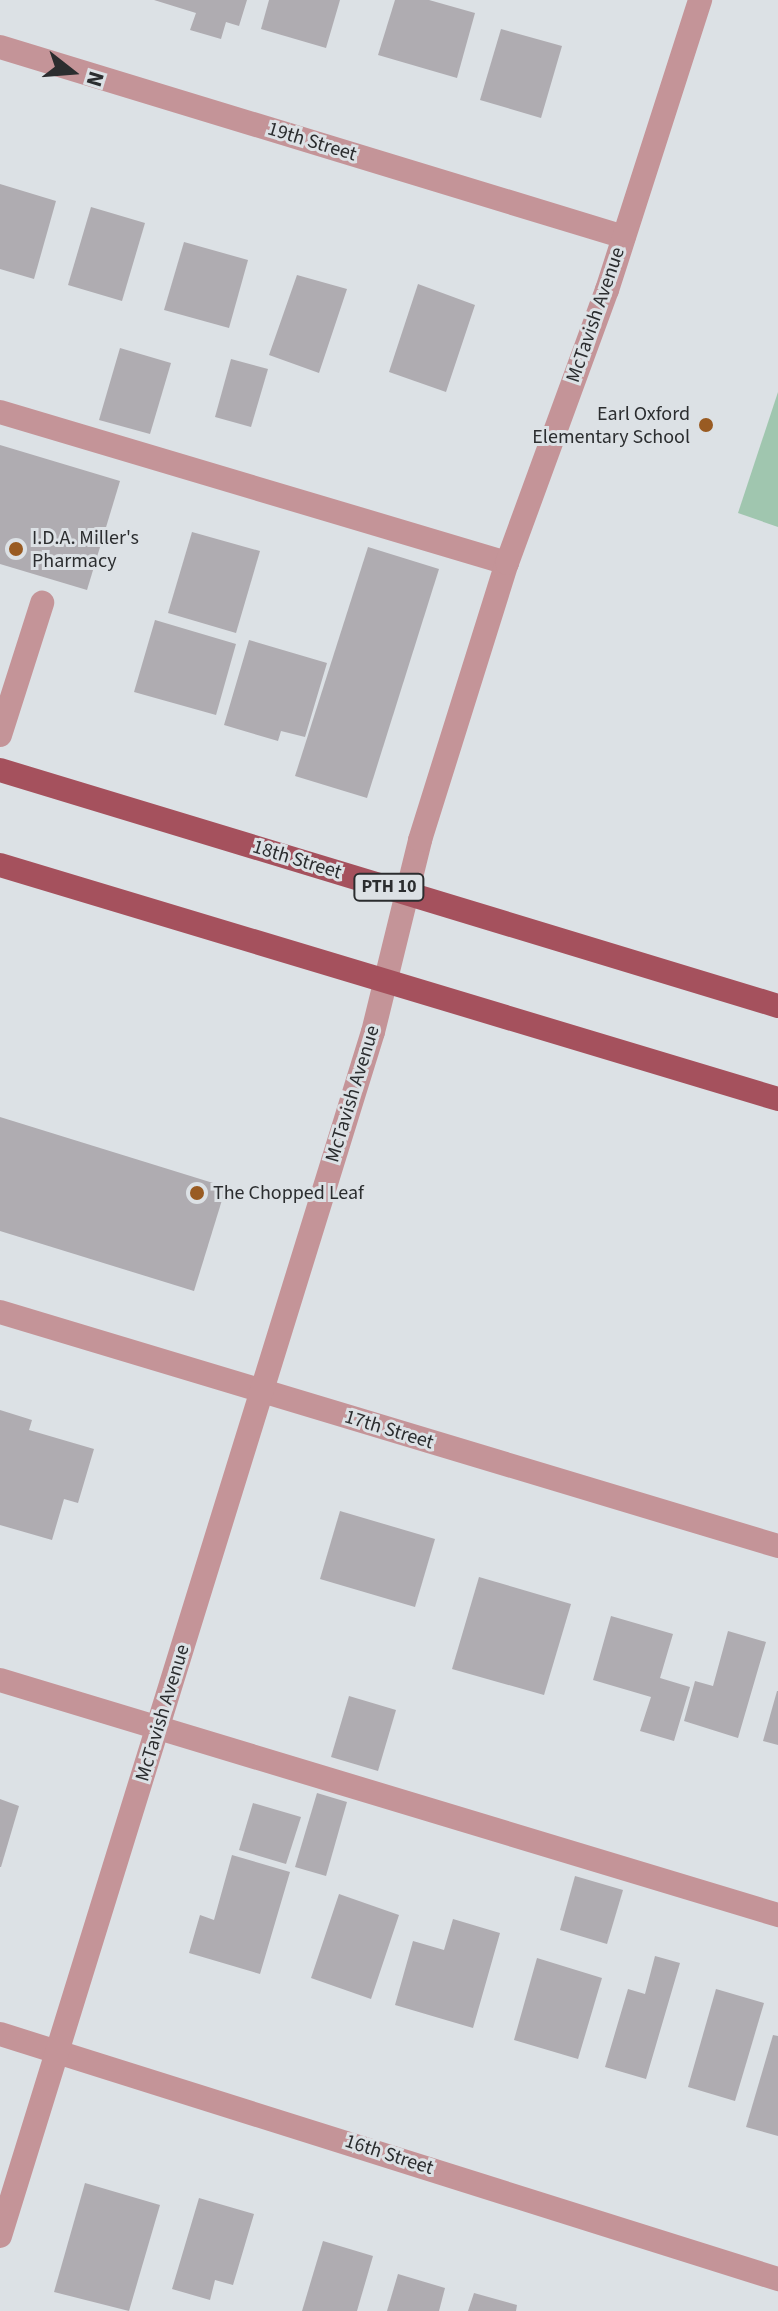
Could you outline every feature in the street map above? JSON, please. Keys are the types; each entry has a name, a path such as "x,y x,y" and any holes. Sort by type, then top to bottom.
{"main road":[{"name":"18th Street","path":"0,770 778,1006"},
{"path":"0,865 778,1099"}],"street":[{"name":"McTavish Avenue","path":"0,2236 373,1032 406,892 507,563 624,237 700,0"},
{"name":"19th Street","path":"0,47 624,237"},
{"path":"0,412 507,563"},
{"path":"0,735 42,603"},
{"name":"17th Street","path":"0,1312 778,1546"},
{"path":"0,1680 778,1915"},
{"name":"16th Street","path":"0,2034 778,2279"}],"green space":[{"path":"778,392 778,527 738,513"}],"building":[{"path":"154,0 247,0 239,26 226,22 221,39 190,30 196,13"},
{"path":"269,0 340,0 326,48 261,29"},
{"path":"395,0 429,0 475,13 457,78 378,55"},
{"path":"501,29 562,46 541,118 480,100"},
{"path":"0,184 56,201 34,279 0,269"},
{"path":"91,207 145,223 122,301 68,285"},
{"path":"184,242 248,260 229,328 164,310"},
{"path":"297,275 347,289 319,373 269,355"},
{"path":"418,284 475,305 446,392 389,372"},
{"path":"120,348 171,363 150,434 99,420"},
{"path":"231,359 268,369 251,427 215,417"},
{"path":"0,445 120,481 87,590 0,564"},
{"path":"192,532 260,551 236,633 168,613"},
{"path":"368,547 439,569 367,798 295,776"},
{"path":"155,620 236,644 216,715 134,692"},
{"path":"249,640 327,663 305,737 281,731 278,741 224,725"},
{"path":"0,1117 226,1187 194,1291 0,1231"},
{"path":"0,1410 32,1420 29,1430 94,1449 78,1503 64,1499 52,1540 0,1525"},
{"path":"340,1511 435,1539 415,1607 320,1579"},
{"path":"479,1577 571,1604 544,1695 452,1669"},
{"path":"611,1616 673,1634 660,1678 690,1687 674,1741 640,1731 651,1697 593,1680"},
{"path":"728,1631 766,1642 738,1738 684,1721 695,1681 713,1686"},
{"path":"778,1691 778,1745 763,1741"},
{"path":"349,1696 396,1710 378,1771 331,1757"},
{"path":"317,1793 347,1802 326,1876 295,1867"},
{"path":"0,1799 19,1806 1,1867 0,1867"},
{"path":"253,1803 301,1817 286,1864 239,1850"},
{"path":"232,1855 290,1872 260,1974 189,1953 200,1915 214,1920"},
{"path":"575,1876 623,1890 607,1944 560,1930"},
{"path":"339,1894 399,1915 371,1999 311,1978"},
{"path":"453,1919 500,1933 473,2028 395,2005 413,1941 444,1950"},
{"path":"655,1956 680,1963 646,2079 605,2067 628,1989 645,1994"},
{"path":"537,1958 602,1978 578,2059 514,2040"},
{"path":"716,1989 764,2003 735,2101 688,2087"},
{"path":"773,2035 778,2036 778,2136 746,2127"},
{"path":"85,2183 160,2205 129,2311 54,2292"},
{"path":"199,2198 254,2214 233,2285 215,2280 210,2300 172,2289"},
{"path":"323,2241 373,2256 357,2311 302,2311"},
{"path":"398,2274 445,2288 439,2311 387,2311"},
{"path":"474,2293 517,2305 516,2311 468,2311"}],"place":[{"name":"Earl Oxford Elementary School","path":"706,425"},
{"name":"I.D.A. Miller's Pharmacy","path":"16,549"},
{"name":"The Chopped Leaf","path":"197,1193"}]}
